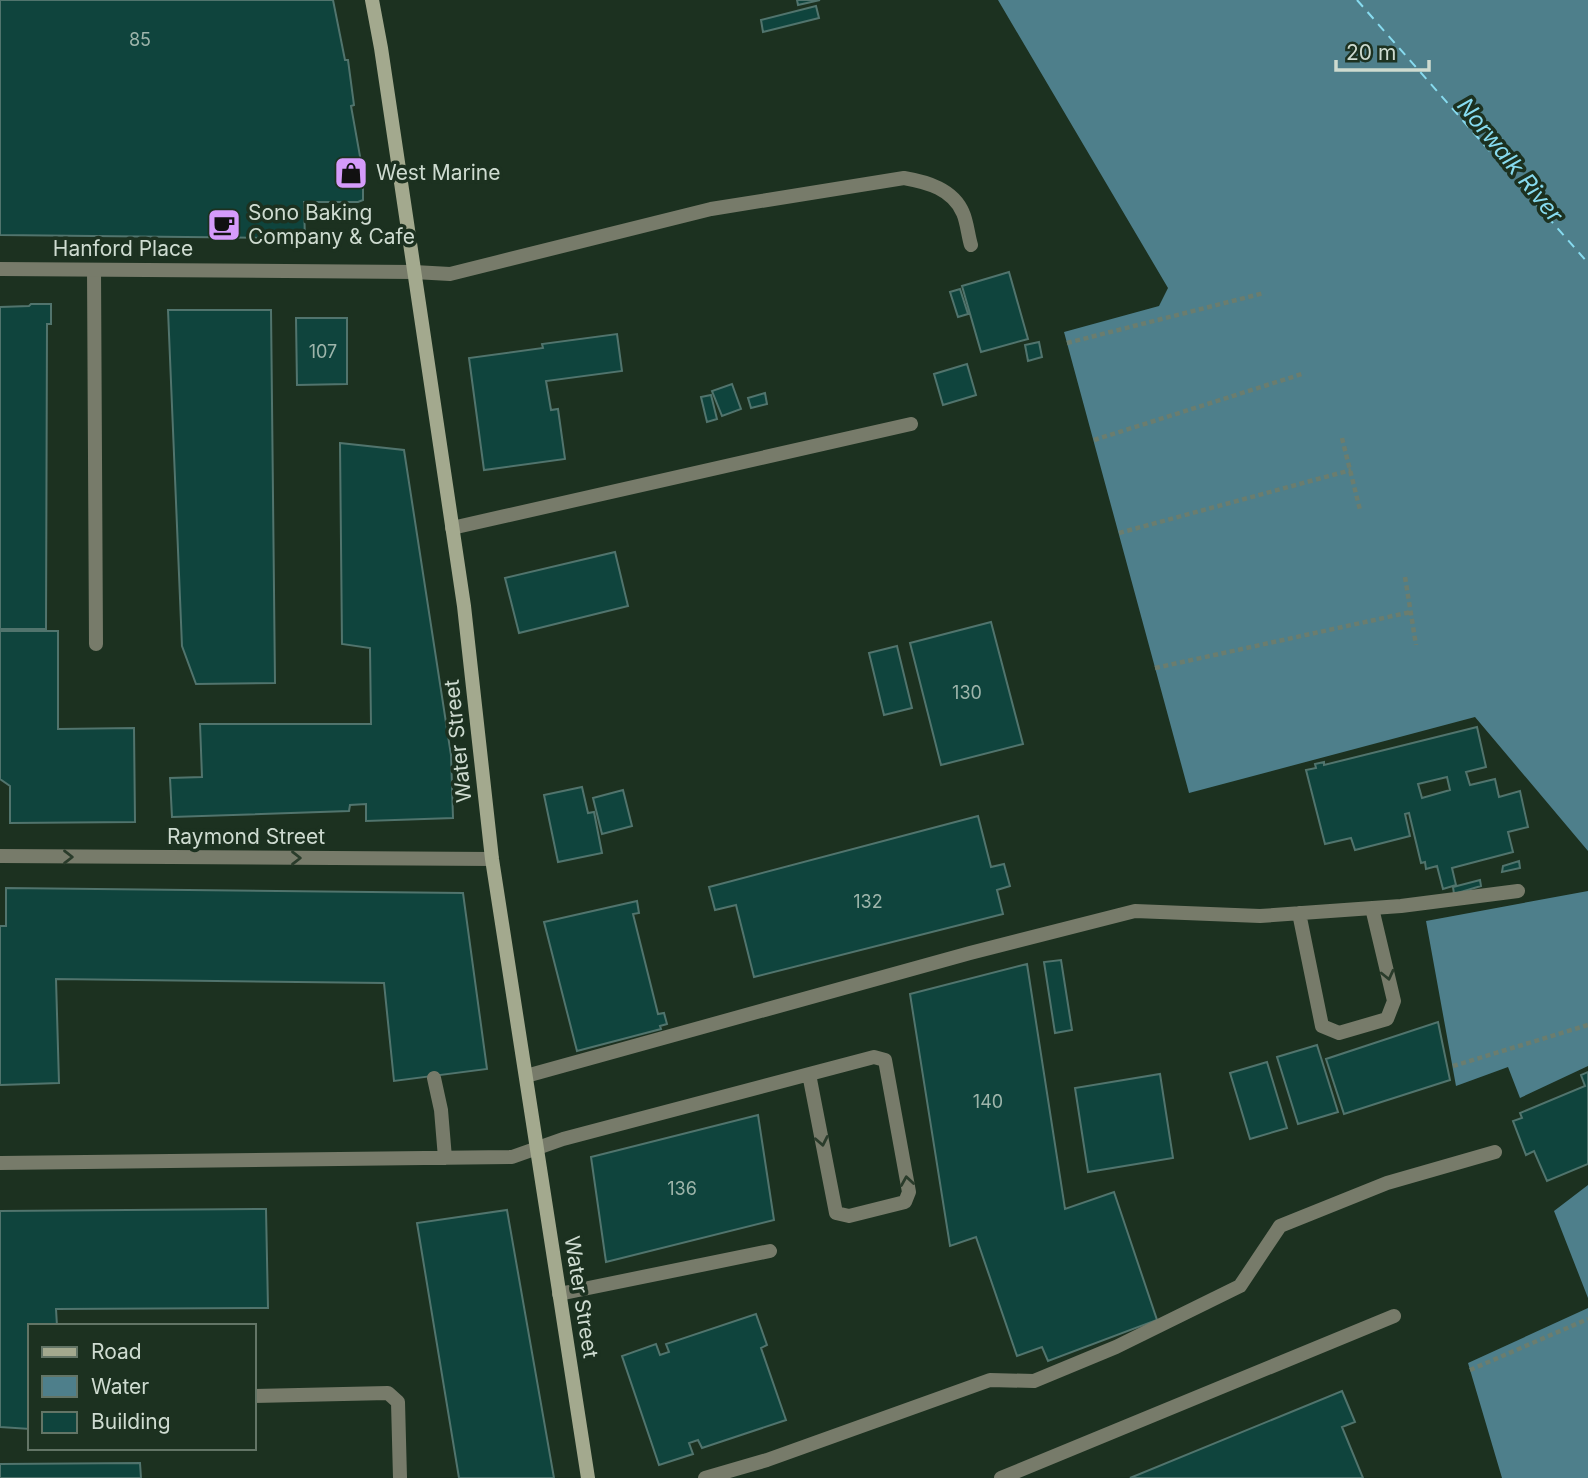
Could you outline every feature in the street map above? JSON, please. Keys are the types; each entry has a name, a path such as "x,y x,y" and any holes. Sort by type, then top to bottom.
{"main road":[{"name":"Water Street","path":"372,0 464,606 492,859 588,1478"}],"street":[{"name":"Hanford Place","path":"0,269 450,274 711,209 904,178 928,182 951,195 963,212 971,245"},
{"path":"94,270 96,644"},
{"path":"453,528 911,424"},
{"name":"Raymond Street","path":"0,856 492,859"},
{"path":"526,1076 958,956 1135,911 1260,916 1372,908 1518,891"},
{"path":"1298,913 1322,1026 1339,1033 1387,1019 1394,1001 1372,908"},
{"path":"0,1163 512,1157 563,1139 809,1074 874,1057 885,1060 909,1192 905,1202 849,1216 836,1213 809,1074"},
{"path":"434,1078 441,1110 445,1158"},
{"path":"705,1478 766,1460 990,1380 1034,1381 1116,1346 1240,1286 1280,1226 1387,1183 1495,1152"},
{"path":"559,1294 770,1251"},
{"path":"1001,1478 1394,1316"},
{"path":"256,1395 388,1393 398,1402 400,1478"}],"path":[{"path":"1067,343 1264,293"},
{"path":"1094,440 1302,374"},
{"path":"1342,438 1360,510"},
{"path":"1119,533 1351,470"},
{"path":"1405,577 1416,645"},
{"path":"1155,668 1411,612"},
{"path":"1453,1066 1588,1025"},
{"path":"1470,1370 1588,1319"}],"water":[{"name":"Norwalk River","path":"998,0 1588,0 1588,851 1475,717 1189,793 1064,332 1159,306 1168,288"},
{"path":"1588,891 1588,1066 1520,1098 1508,1067 1456,1086 1426,921"},
{"path":"1588,1185 1588,1298 1554,1211"},
{"path":"1588,1308 1588,1478 1502,1478 1468,1363"}],"building":[{"path":"0,0 333,0 345,60 348,60 354,105 351,106 363,173 363,200 304,202 305,241 297,246 270,244 270,238 0,235"},
{"path":"797,0 820,0 798,5"},
{"path":"816,6 819,18 763,32 761,20"},
{"path":"1009,272 1028,339 981,352 962,286"},
{"path":"960,289 968,314 958,317 950,292"},
{"path":"51,304 51,324 47,324 46,629 0,629 0,307"},
{"path":"168,310 271,310 275,683 196,684 182,646"},
{"path":"296,318 347,318 347,384 297,385"},
{"path":"617,334 622,371 546,381 551,410 558,409 565,459 484,470 469,358 543,348 542,344"},
{"path":"1039,342 1042,357 1028,361 1025,345"},
{"path":"967,364 976,395 943,405 934,374"},
{"path":"732,384 741,409 722,416 712,391"},
{"path":"765,393 767,404 751,408 748,398"},
{"path":"711,395 717,419 707,422 701,397"},
{"path":"340,443 404,450 451,755 453,818 366,821 366,804 350,805 349,811 172,817 170,778 202,777 200,724 371,724 370,648 342,644"},
{"path":"615,552 628,606 519,633 505,578"},
{"path":"991,622 1023,744 941,765 910,643"},
{"path":"0,631 58,631 58,729 134,728 135,822 10,823 10,786 0,779"},
{"path":"897,646 912,708 884,715 869,653"},
{"path":"1477,727 1486,767 1466,772 1470,785 1495,779 1499,797 1520,791 1528,827 1508,832 1513,852 1452,868 1456,885 1443,889 1437,866 1426,869 1425,862 1421,863 1409,813 1405,814 1410,836 1355,850 1351,838 1325,844 1306,770 1316,768 1315,764 1324,762 1324,765","holes":["1447,777 1450,790 1422,798 1418,784"]},
{"path":"582,787 588,813 594,812 602,853 558,862 544,795"},
{"path":"623,790 632,826 602,834 593,798"},
{"path":"978,816 991,867 1004,864 1010,886 997,890 1003,914 754,977 736,905 715,910 709,887"},
{"path":"1519,861 1520,868 1502,872 1503,866"},
{"path":"1480,880 1481,886 1454,894 1453,887"},
{"path":"6,888 463,893 487,1069 394,1081 384,983 56,979 59,1083 0,1085 0,926 6,926"},
{"path":"637,901 639,913 633,914 658,1014 664,1013 667,1024 660,1026 661,1029 577,1051 544,922"},
{"path":"1061,960 1072,1030 1055,1033 1044,962"},
{"path":"1027,964 1065,1209 1114,1192 1157,1320 1048,1361 1042,1347 1017,1356 976,1237 950,1246 910,994"},
{"path":"1438,1022 1450,1080 1344,1114 1326,1059"},
{"path":"1317,1045 1338,1112 1298,1124 1277,1057"},
{"path":"1267,1062 1287,1128 1250,1139 1230,1073"},
{"path":"1588,1072 1588,1164 1547,1181 1534,1151 1526,1155 1513,1121 1522,1118 1520,1113 1585,1086 1581,1075"},
{"path":"1160,1074 1173,1158 1088,1172 1075,1088"},
{"path":"758,1115 774,1220 606,1262 591,1157"},
{"path":"266,1209 268,1308 56,1309 57,1324 28,1324 28,1429 0,1427 0,1211"},
{"path":"507,1210 554,1478 459,1478 417,1223"},
{"path":"756,1314 767,1345 761,1348 786,1420 702,1448 698,1440 689,1443 693,1454 659,1465 622,1356 656,1344 660,1355 669,1352 666,1344"},
{"path":"1342,1391 1355,1422 1342,1427 1363,1478 1130,1478"},
{"path":"140,1463 141,1478 0,1478 0,1464"}],"ferry route":[{"path":"1357,0 1588,263"}],"place":[{"name":"West Marine","path":"351,173"},
{"name":"Sono Baking Company & Cafe","path":"224,225"}]}
